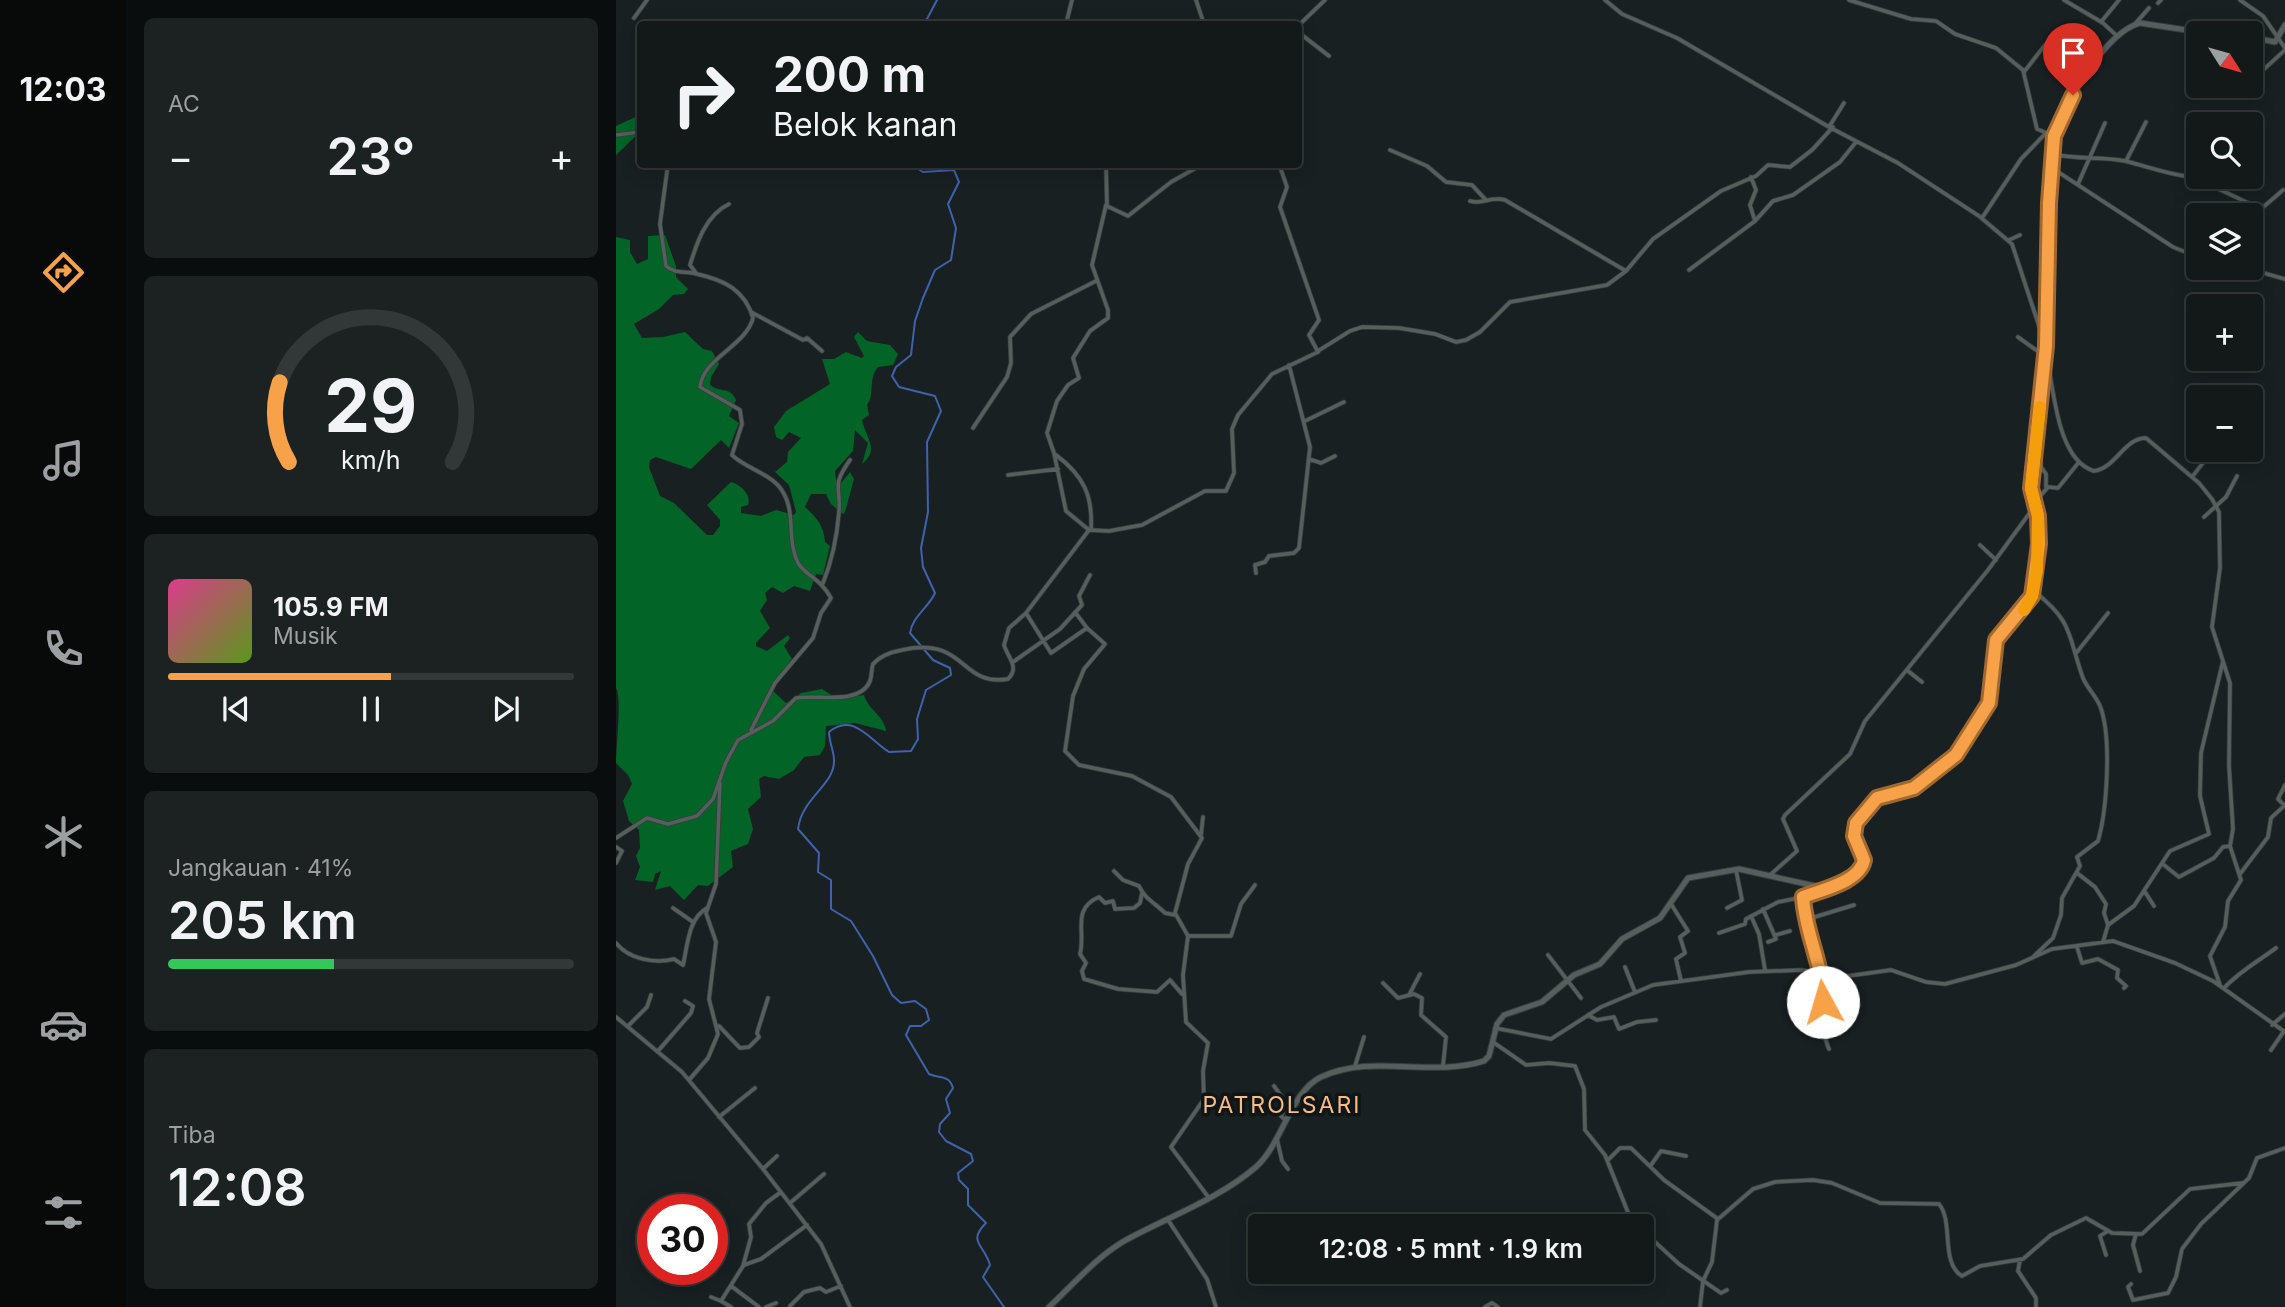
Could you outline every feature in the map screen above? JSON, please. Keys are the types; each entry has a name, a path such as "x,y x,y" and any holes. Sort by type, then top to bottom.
{"street":[{"path":"634,18 647,0"},
{"path":"1067,21 1071,0"},
{"path":"1196,0 1203,21"},
{"path":"1302,22 1325,0"},
{"path":"1605,0 1622,14 1677,38 1906,168 1982,218 2009,240 2040,329 2047,335"},
{"path":"1849,0 1912,19 1936,21 1955,34 1996,48 2024,72 2037,129 2054,136"},
{"path":"2064,0 2101,22 2118,37"},
{"path":"2101,22 2119,0"},
{"path":"2240,0 2263,16 2285,49 2263,70"},
{"path":"1719,933 1745,925 1746,919 1763,909 1803,897 1857,873 1864,860 1854,831 1856,823 1873,802 1885,795 1914,788 1959,751 1989,703 1996,640 2024,610 2034,591 2039,544 2031,488 2046,352 2054,136 2079,86 2118,37 2135,24 2149,8"},
{"path":"2135,24 2186,30"},
{"path":"2263,41 2273,43 2285,25"},
{"path":"1302,35 1329,56"},
{"path":"2024,72 2045,45"},
{"path":"1106,168 1106,205 1093,257 1096,281 1108,310 1108,318 1090,331 1073,358 1079,378 1068,386 1048,423 1047,436 1058,469 1066,512 1090,530 1118,530 1142,525 1205,491 1226,491 1234,473 1232,429 1235,421 1270,376 1289,365 1362,327 1399,328 1435,334 1452,342 1466,340 1480,332 1510,302 1569,289 1602,287 1626,271 1653,239 1721,191 1751,177 1768,165 1790,167 1812,150 1831,127 1844,103"},
{"path":"2126,161 2146,122"},
{"path":"2078,184 2105,123"},
{"path":"616,135 637,132"},
{"path":"1982,218 2021,159 2045,134"},
{"path":"1689,270 1755,221 1773,201 1793,195 1840,163 1856,142"},
{"path":"1390,149 1408,160 1427,166 1446,182 1472,185 1485,199"},
{"path":"2053,154 2074,159 2089,157 2126,161 2157,172 2186,175"},
{"path":"667,168 660,224 664,263 670,270 697,274 737,289 751,312 752,323 711,366 700,387 740,410 741,424 732,456 781,488 791,517 792,547 797,561 822,583 831,601 821,613 811,640 775,683 750,732"},
{"path":"1106,205 1112,211 1130,216 1171,182 1196,168"},
{"path":"1280,168 1287,187 1280,207 1319,320 1309,335 1318,352"},
{"path":"2052,168 2173,247 2186,252"},
{"path":"1751,177 1756,190 1750,205 1755,221"},
{"path":"2218,189 2260,209 2283,190"},
{"path":"1470,201 1478,203 1485,199 1505,200 1626,271"},
{"path":"697,274 690,265 701,233 709,219 729,204"},
{"path":"2009,240 2020,234"},
{"path":"2263,273 2285,279"},
{"path":"972,428 1007,376 1011,363 1010,337 1031,314 1096,281"},
{"path":"751,312 788,334 803,340 807,338 822,351"},
{"path":"2018,337 2034,348 2046,352"},
{"path":"2046,352 2061,431 2079,462 2094,471 2103,469 2143,437 2150,440 2192,477 2216,504 2220,561 2213,627 2231,692 2228,733 2233,830 2230,846 2240,874 2239,884 2227,904 2225,927 2210,956 2222,986"},
{"path":"1256,573 1255,565 1266,561 1269,556 1294,553 1299,548 1309,459 1305,421 1289,365"},
{"path":"1305,421 1344,402"},
{"path":"1769,876 1797,851 1783,817 1850,754 1865,721 1996,560 2046,488 2046,474 2040,467 2038,429"},
{"path":"616,838 647,818 668,824 697,816 713,799 738,740 773,721 796,698 862,692 870,680 877,660 911,648 937,647 953,654 985,680 1008,679 1013,674 1013,662 1005,649 1009,628 1026,613 1090,530 1091,500 1074,469 1054,453"},
{"path":"1309,459 1321,463 1335,456"},
{"path":"822,583 830,566 839,517 836,484 850,460"},
{"path":"2046,488 2057,489 2079,462"},
{"path":"2192,477 2204,462"},
{"path":"1008,475 1058,469"},
{"path":"2204,517 2230,491 2237,476"},
{"path":"1980,545 1996,560"},
{"path":"1013,662 1060,629 1082,603 1079,597 1090,575"},
{"path":"2032,959 2053,938 2055,925 2061,915 2062,898 2077,873 2077,857 2098,841 2106,761 2102,712 2084,678 2077,652 2060,612 2034,591"},
{"path":"1075,612 1105,645 1084,669 1073,696 1065,751 1079,765 1136,778 1171,797 1203,841 1188,864 1175,915 1188,936 1183,995 1187,1026 1208,1043 1202,1071 1204,1097 1171,1149 1210,1198"},
{"path":"1026,613 1045,639 1049,651 1054,653 1087,628"},
{"path":"2077,652 2108,613"},
{"path":"2108,925 2132,908 2171,851 2204,838 2209,832 2200,796 2201,753 2210,703 2223,661"},
{"path":"1908,671 1922,682"},
{"path":"689,1080 712,1051 717,1038 717,1025 709,999 716,942 707,908 716,884 720,782"},
{"path":"2240,874 2268,836 2271,819 2285,806 2278,799 2285,785"},
{"path":"1200,835 1203,817"},
{"path":"2164,864 2178,877 2214,858 2222,847 2230,846"},
{"path":"616,847 622,851 616,863"},
{"path":"1049,1307 1109,1252 1210,1198 1258,1165 1309,1085 1317,1079 1355,1066 1443,1066 1484,1060 1493,1042 1495,1028 1504,1015 1545,1001 1578,972 1600,964 1618,942 1652,924 1671,904 1688,877 1736,870 1821,887 1831,886"},
{"path":"1727,908 1742,900 1736,870"},
{"path":"1114,871 1122,880 1139,886 1142,893 1165,913 1175,915"},
{"path":"2077,873 2095,887 2106,904 2104,913 2108,925 2103,943"},
{"path":"1188,936 1231,936 1241,904 1255,885"},
{"path":"2145,892 2154,906"},
{"path":"1142,893 1140,903 1134,908 1116,909 1113,901 1105,903 1099,897 1083,910 1079,918 1083,941 1080,954 1086,963 1082,971 1084,979 1118,989 1156,992 1170,980 1183,995"},
{"path":"1803,897 1805,920 1823,979 1822,1027 1829,1049"},
{"path":"1671,904 1688,930 1680,937 1685,953 1676,959 1681,981"},
{"path":"1805,920 1854,905"},
{"path":"673,908 678,915 685,915 693,922"},
{"path":"683,965 693,922 697,913 707,908"},
{"path":"1763,909 1776,935 1775,941 1768,942"},
{"path":"1751,916 1759,934 1765,971"},
{"path":"1772,927 1778,925"},
{"path":"1776,935 1790,931"},
{"path":"616,943 623,951 651,963 674,959 688,968"},
{"path":"1495,1028 1551,1039 1588,1015 1635,992 1681,981 1765,971 1820,972 1848,976 1891,970 1926,982 1944,984 2032,959 2052,949 2121,943 2175,963 2222,986 2285,1032 2271,1050"},
{"path":"2077,947 2080,961 2098,959 2119,971 2117,978 2126,986 2124,988"},
{"path":"2222,986 2243,968 2276,948"},
{"path":"1548,956 1569,980 1580,998"},
{"path":"1625,967 1635,992"},
{"path":"1409,995 1420,974"},
{"path":"1383,983 1398,998 1416,994 1422,998 1422,1017 1446,1036 1443,1066"},
{"path":"629,1025 650,1002 651,995"},
{"path":"717,1025 740,1048 749,1046 759,1037 757,1033 768,998"},
{"path":"658,1051 691,1013 693,1006 685,1001"},
{"path":"2272,1025 2285,1014"},
{"path":"1588,1015 1597,1020 1614,1017 1619,1029 1637,1022 1656,1020"},
{"path":"616,1017 629,1025 689,1080 763,1169 825,1250 848,1306"},
{"path":"1355,1066 1364,1037"},
{"path":"1493,1042 1526,1065 1573,1064 1584,1089 1585,1130 1607,1161 1629,1214"},
{"path":"1273,1086 1286,1102 1282,1117 1287,1121"},
{"path":"719,1117 755,1088"},
{"path":"1277,1139 1282,1161 1288,1169"},
{"path":"1607,1161 1620,1148 1626,1146 1651,1165 1664,1180 1717,1219"},
{"path":"2131,1284 2128,1287 2132,1299 2148,1300 2170,1291 2182,1249 2198,1227 2250,1176 2253,1163 2259,1156 2285,1148"},
{"path":"1651,1165 1661,1151 1686,1156"},
{"path":"763,1169 777,1156"},
{"path":"790,1203 824,1174"},
{"path":"1700,1307 1703,1282 1712,1262 1717,1219 1749,1192 1763,1184 1822,1182 1854,1191 1876,1203 1940,1204 1946,1214 1953,1266 1959,1275 1984,1265 2020,1260 2051,1236 2083,1219 2091,1220 2108,1231 2136,1234 2147,1231 2190,1189 2243,1183"},
{"path":"721,1301 743,1266 751,1237 749,1224 766,1203 781,1192"},
{"path":"1168,1220 1207,1280 1216,1307"},
{"path":"743,1266 761,1259 807,1225"},
{"path":"2106,1255 2100,1236 2108,1231"},
{"path":"2136,1234 2133,1245 2140,1270"},
{"path":"1654,1240 1703,1282 1721,1293 1727,1290"},
{"path":"2020,1260 2018,1271 2036,1298 2035,1307"},
{"path":"730,1286 743,1292 759,1307"},
{"path":"790,1306 804,1292 820,1288 826,1292 841,1286"},
{"path":"711,1297 731,1307"},
{"path":"2144,1305 2148,1300"},
{"path":"766,1307 776,1303"},
{"path":"1485,1307 1492,1303 1498,1307"}],"green space":[{"path":"637,116 637,135 616,155 616,126"},
{"path":"665,235 676,266 676,277 688,289 684,294 673,295 659,309 634,324 642,338 685,332 703,349 712,351 719,364 711,377 710,385 734,396 736,400 729,416 739,423 729,448 721,440 691,469 656,457 650,460 649,467 660,496 674,503 707,535 713,535 720,526 720,520 707,505 731,482 738,485 748,497 748,505 741,507 741,513 761,516 776,510 794,515 796,512 789,485 775,472 787,462 788,452 801,438 789,432 782,440 776,437 774,427 786,411 830,384 822,359 834,359 846,352 862,358 864,356 854,337 858,332 867,341 890,345 898,354 893,365 878,367 873,376 867,405 869,415 862,420 870,444 870,454 862,464 868,443 855,430 853,451 835,471 836,480 841,483 850,472 854,479 845,512 843,514 831,504 826,494 811,494 805,507 819,523 825,542 830,546 823,575 816,574 810,591 794,586 783,593 772,587 765,593 767,600 760,611 770,628 756,643 756,646 767,651 788,635 790,638 784,646 792,659 770,688 786,703 801,693 822,689 838,699 864,695 885,725 886,731 855,723 826,726 825,746 820,755 804,757 794,770 779,779 764,776 759,779 761,797 748,809 753,829 748,844 731,851 733,867 708,886 698,885 684,900 670,886 655,890 661,871 655,874 653,882 635,880 640,867 636,856 640,848 639,830 629,821 623,801 632,784 628,775 616,763 619,712 616,688 616,237 630,240 630,252 637,264 648,259 648,236"}],"waterway":[{"path":"924,21 937,0"},
{"path":"916,168 923,172 954,170 959,182 948,204 956,228 951,260 935,270 915,321 911,355 896,367 892,376 899,387 935,396 941,411 927,442 928,512 921,548 923,567 935,593 914,622 910,633 933,660 950,668 951,675 926,690 917,719 918,739 911,751 889,752 854,726 846,725 829,732 834,757 833,769 805,808 798,829 819,853 818,872 831,880 831,909 851,921 873,956 892,995 901,1003 915,1001 926,1009 929,1020 921,1026 910,1026 906,1035 929,1074 946,1079 953,1088 946,1099 950,1113 940,1124 939,1132 946,1141 971,1154 973,1161 958,1173 959,1180 968,1189 968,1205 986,1223 980,1229 977,1239 990,1265 983,1277 1004,1307"}],"slow traffic":[{"path":"2024,610 2036,583 2038,516 2031,488 2040,407"}],"district":[{"name":"PATROLSARI","path":"1282,1105"}],"route":[{"path":"1823,1002 1823,979 1806,924 1803,897 1837,884 1861,869 1864,860 1854,836 1854,827 1875,799 1914,788 1959,751 1989,703 1994,646 1998,635 2024,610 2036,583 2038,516 2031,488 2048,321 2049,203 2054,136 2073,95"}]}
